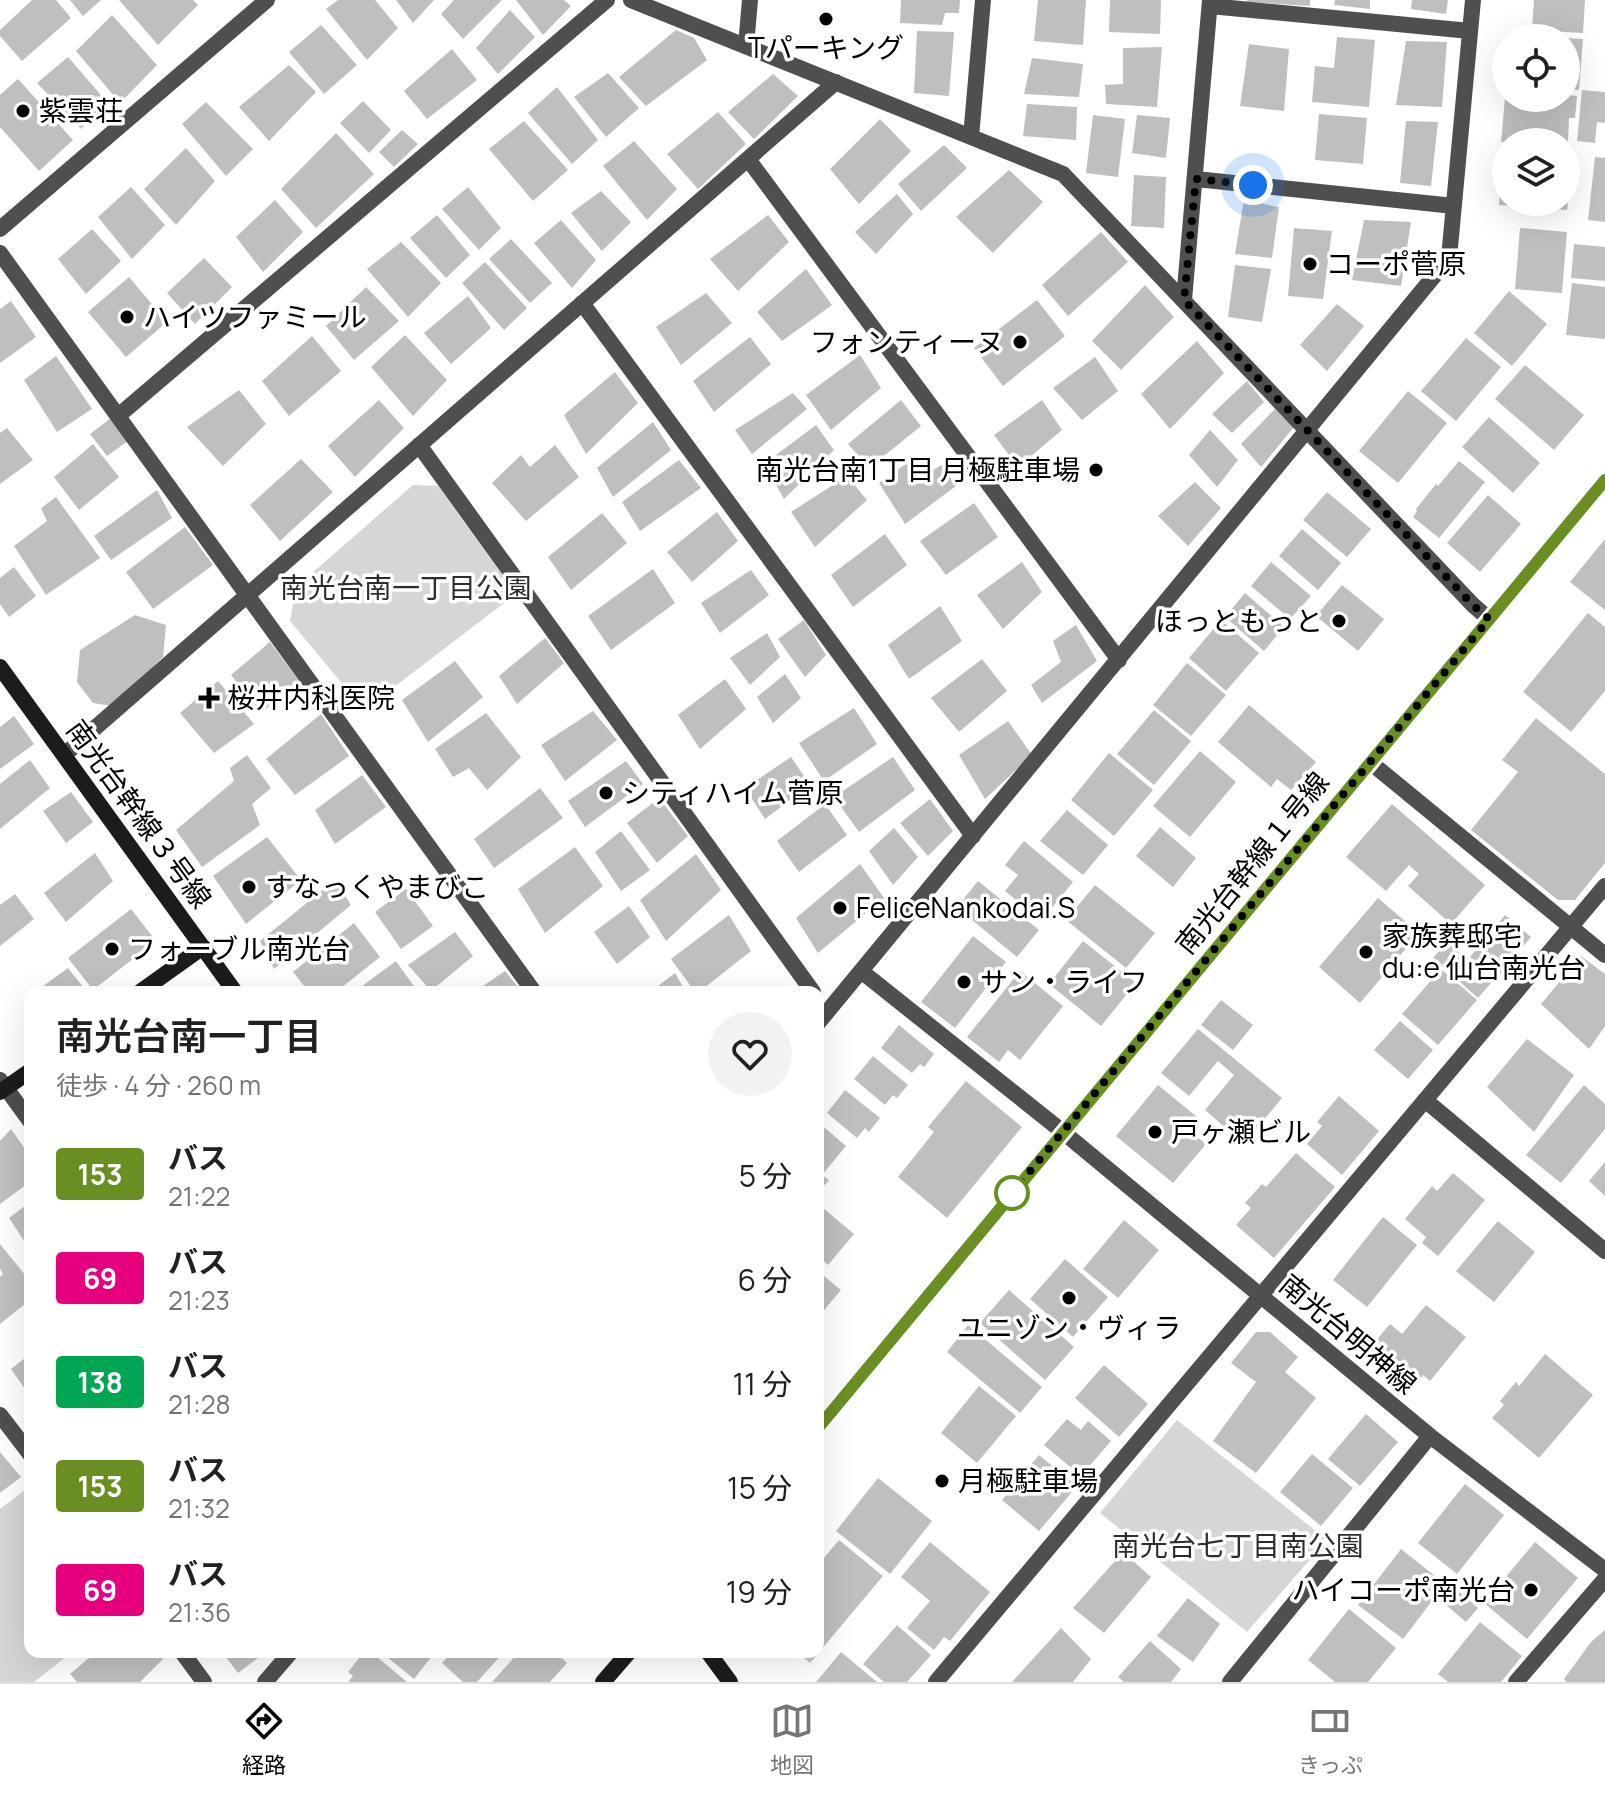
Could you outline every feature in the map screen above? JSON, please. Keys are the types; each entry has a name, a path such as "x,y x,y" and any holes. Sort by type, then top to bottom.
{"street":[{"path":"0,229 267,0"},
{"path":"118,416 607,0"},
{"path":"631,0 1063,174 1489,619"},
{"path":"746,46 750,0"},
{"path":"971,137 983,0"},
{"path":"824,1008 861,971 1449,258 1473,0"},
{"path":"1184,300 1210,3 1470,31"},
{"path":"64,755 836,82"},
{"path":"748,159 1119,660"},
{"path":"1196,179 1454,206"},
{"path":"0,253 530,986"},
{"path":"582,303 973,836"},
{"path":"419,445 809,986"},
{"name":"南光台幹線１号線","path":"824,1421 1605,480"},
{"name":"南光台幹線３号線","path":"0,667 231,986"},
{"path":"1370,762 1605,955"},
{"path":"936,1682 1605,886"},
{"path":"148,986 203,947"},
{"name":"南光台明神線","path":"861,971 1063,1132 1430,1436 1605,1570"},
{"path":"24,1074 2,1087 24,1114"},
{"path":"1425,1100 1605,1251"},
{"path":"0,1415 24,1446"},
{"path":"1230,1682 1430,1436"},
{"path":"1516,1682 1605,1579"},
{"path":"186,1658 204,1682"},
{"path":"265,1682 286,1658"},
{"path":"603,1682 624,1658"},
{"path":"712,1658 730,1682"}],"green space":[{"name":"南光台南一丁目公園","path":"413,485 438,486 516,594 364,710 290,621 296,587"},
{"name":"南光台七丁目南公園","path":"1177,1420 1327,1540 1247,1632 1100,1513"},
{"path":"24,1491 24,1658 64,1658 34,1682 0,1682 0,1509"}],"building":[{"path":"32,0 56,0 71,18 22,61 0,36 0,30"},
{"path":"70,0 101,0 83,16"},
{"path":"119,0 193,0 198,5 158,45"},
{"path":"338,0 375,0 398,28 367,60 326,9"},
{"path":"396,0 434,0 413,23"},
{"path":"454,0 502,0 463,39 441,14"},
{"path":"516,0 564,0 571,6 543,35"},
{"path":"901,0 960,0 959,13 945,13 942,25 900,23"},
{"path":"1038,0 1086,0 1083,45 1034,41"},
{"path":"1110,0 1161,0 1160,34 1109,32"},
{"path":"1310,0 1310,6 1247,2"},
{"path":"1335,0 1370,0 1370,9 1334,5"},
{"path":"1412,0 1448,0 1446,14 1411,9"},
{"path":"1534,0 1585,0 1583,33 1580,33 1580,24 1532,24"},
{"path":"510,10 535,37 498,74 476,48"},
{"path":"112,15 157,65 120,103 76,51"},
{"path":"321,25 357,65 324,94 289,52"},
{"path":"676,30 694,38 707,60 646,106 619,77"},
{"path":"917,31 954,32 949,96 914,93"},
{"path":"1337,37 1375,40 1369,107 1312,102 1315,66 1334,68"},
{"path":"1580,39 1583,39 1580,77"},
{"path":"1406,41 1447,42 1442,107 1396,105"},
{"path":"1249,44 1289,49 1284,111 1240,106"},
{"path":"1162,47 1157,107 1106,104 1105,85 1123,84 1123,48"},
{"path":"452,49 477,80 427,119 404,91"},
{"path":"68,57 107,102 81,129 37,83"},
{"path":"1032,58 1083,64 1079,97 1024,94"},
{"path":"289,65 316,92 269,141 239,107"},
{"path":"608,73 639,108 606,137 574,97"},
{"path":"773,74 798,96 754,139 728,112"},
{"name":"紫雲荘","path":"18,79 73,140 39,171 0,127 0,95"},
{"path":"557,87 598,140 572,164 528,113"},
{"path":"1582,90 1605,92 1605,123 1597,122 1595,143 1580,141"},
{"path":"363,101 391,130 369,153 340,123"},
{"path":"206,102 253,149 226,176 182,124"},
{"path":"1027,104 1077,107 1076,140 1023,136"},
{"path":"718,112 746,144 698,189 667,154"},
{"path":"1504,112 1576,112 1575,118 1569,118 1569,128 1502,128"},
{"path":"1319,114 1367,118 1363,164 1315,160"},
{"path":"1093,115 1125,119 1118,177 1086,173"},
{"path":"1137,115 1170,118 1166,158 1132,153"},
{"path":"880,119 911,151 859,204 830,169"},
{"path":"524,121 568,170 533,201 489,149"},
{"path":"1406,121 1438,122 1431,186 1400,183"},
{"path":"402,130 418,144 394,167 379,152"},
{"path":"336,133 374,174 316,228 281,189"},
{"path":"634,141 677,189 647,220 603,166"},
{"path":"944,145 967,168 921,211 898,184"},
{"path":"186,148 215,181 176,225 144,189"},
{"path":"1595,157 1605,158 1605,222 1588,220"},
{"path":"1009,170 1043,202 993,253 956,217"},
{"path":"1134,175 1166,177 1164,228 1131,226"},
{"path":"131,187 165,225 132,259 98,217"},
{"path":"468,187 501,228 479,250 442,209"},
{"path":"601,191 631,222 602,251 571,213"},
{"path":"897,194 913,214 876,254 855,232"},
{"path":"275,200 303,232 263,272 236,237"},
{"path":"1244,200 1279,207 1272,258 1235,254"},
{"path":"437,215 470,255 446,278 410,238"},
{"path":"768,215 789,242 738,291 710,259"},
{"path":"561,220 596,260 572,288 534,243"},
{"path":"1364,220 1411,222 1401,286 1352,280"},
{"name":"コーポ菅原","path":"1294,228 1332,231 1323,299 1288,296"},
{"path":"1520,228 1567,232 1562,293 1515,289"},
{"path":"92,229 121,261 86,294 58,259"},
{"path":"1101,232 1128,262 1068,316 1042,285"},
{"path":"511,239 552,283 530,303 489,259"},
{"path":"401,242 441,283 408,317 367,269"},
{"path":"1574,244 1605,247 1605,281 1571,278"},
{"path":"204,258 232,287 195,324 167,293"},
{"path":"485,262 527,308 504,330 462,283"},
{"path":"1235,265 1271,269 1262,322 1228,317"},
{"path":"806,269 832,305 782,341 757,312"},
{"name":"ハイツファミール","path":"129,277 167,322 126,357 88,312"},
{"path":"1572,283 1605,287 1605,339 1566,335"},
{"path":"1145,285 1174,317 1121,370 1092,341"},
{"path":"366,287 399,321 354,360 326,326"},
{"path":"1509,291 1547,324 1512,366 1474,333"},
{"path":"706,293 732,323 681,365 656,327"},
{"path":"468,296 491,328 451,364 424,333"},
{"name":"フォンティーヌ","path":"1037,300 1065,336 1003,386 974,348"},
{"path":"11,301 36,337 0,363 0,309"},
{"path":"1337,304 1364,326 1327,371 1300,345"},
{"path":"405,335 447,380 413,416 371,367"},
{"path":"312,336 341,371 289,416 262,381"},
{"path":"750,337 771,364 714,412 693,381"},
{"path":"1466,338 1501,367 1456,421 1421,391"},
{"path":"1197,341 1224,373 1170,429 1141,394"},
{"path":"860,355 881,388 831,430 806,395"},
{"path":"56,356 92,409 57,432 24,380"},
{"path":"1095,357 1118,391 1082,420 1053,388"},
{"path":"1525,365 1584,415 1554,450 1495,399"},
{"path":"615,372 638,403 586,454 564,415"},
{"path":"1247,381 1264,402 1232,433 1212,414"},
{"path":"239,390 266,424 223,466 187,427"},
{"path":"1408,391 1447,423 1398,483 1359,451"},
{"path":"793,393 807,409 752,454 735,430"},
{"path":"379,400 404,428 355,477 328,446"},
{"path":"901,400 921,426 869,468 848,444"},
{"path":"1042,400 1062,430 1018,467 994,435"},
{"path":"1275,409 1294,427 1261,467 1241,444"},
{"path":"1489,417 1540,463 1513,493 1462,447"},
{"path":"111,418 128,441 107,456 90,434"},
{"path":"653,422 671,450 613,497 597,468"},
{"path":"816,425 834,450 784,499 764,464"},
{"path":"7,428 33,460 0,484 0,433"},
{"path":"1210,430 1238,460 1217,487 1189,455"},
{"path":"93,444 119,477 79,510 54,477"},
{"path":"555,445 579,477 526,521 492,483 521,455 530,467"},
{"path":"301,459 333,492 280,541 250,505"},
{"path":"679,460 701,488 640,531 622,502"},
{"path":"910,461 921,476 942,465 956,486 905,524 879,483"},
{"path":"1459,461 1485,482 1439,538 1413,517 1436,484 1438,486"},
{"path":"847,476 867,500 815,547 791,512"},
{"path":"1195,482 1221,508 1188,546 1158,516"},
{"path":"157,490 172,518 111,560 94,536"},
{"path":"1327,492 1371,529 1347,557 1303,520"},
{"path":"1488,495 1521,524 1480,572 1447,543"},
{"path":"56,497 100,558 46,595 14,546 47,521 41,508"},
{"path":"974,503 998,537 946,575 920,541"},
{"path":"717,512 738,541 692,582 667,552"},
{"path":"602,513 627,543 571,590 548,557"},
{"path":"185,527 213,565 153,609 126,572"},
{"path":"1302,529 1341,563 1318,590 1279,556"},
{"path":"885,534 907,565 853,607 831,575"},
{"path":"1605,539 1605,610 1570,582"},
{"path":"1022,562 1042,592 1003,629 977,595"},
{"path":"1271,562 1311,596 1290,619 1251,586"},
{"path":"14,567 36,596 9,617 0,604 0,578"},
{"path":"653,569 675,603 611,650 588,616"},
{"path":"751,570 769,595 720,633 701,603"},
{"path":"1342,585 1384,619 1358,651 1316,616"},
{"path":"1245,593 1284,627 1264,651 1225,617"},
{"path":"940,606 962,641 909,679 888,645"},
{"path":"1588,613 1605,627 1605,691 1571,732 1523,692"},
{"path":"135,615 166,625 163,657 112,706 93,703 77,682 80,650"},
{"path":"804,620 826,655 805,677 778,639"},
{"path":"1221,620 1259,653 1226,691 1189,658"},
{"path":"1076,625 1097,661 1042,703 1031,685 1061,662 1053,641"},
{"path":"767,633 780,657 750,685 730,658"},
{"path":"545,638 564,663 517,704 499,676"},
{"path":"270,642 299,681 261,713 231,675"},
{"path":"982,659 1007,691 959,732 931,698"},
{"path":"455,661 483,697 428,742 402,700"},
{"path":"1187,663 1226,695 1191,736 1153,705"},
{"path":"785,674 801,698 773,723 757,697"},
{"path":"725,679 746,709 700,749 678,715"},
{"path":"218,681 254,724 214,753 180,713"},
{"path":"1249,705 1316,762 1291,790 1277,779 1271,787 1218,742"},
{"path":"854,708 877,744 824,781 799,743"},
{"path":"1154,710 1191,741 1154,785 1117,754"},
{"path":"593,711 617,740 565,781 541,745"},
{"path":"486,713 521,757 487,790 469,768 453,777 435,749"},
{"path":"321,714 349,756 295,795 266,759"},
{"path":"14,716 34,744 0,769 0,727"},
{"path":"1536,718 1605,774 1605,863 1575,900 1558,900 1471,830 1518,772 1502,760"},
{"path":"1008,721 1032,755 985,799 959,755"},
{"path":"1200,751 1236,782 1190,837 1153,806"},
{"path":"1109,753 1153,790 1114,836 1071,800"},
{"path":"247,755 271,788 252,804 260,825 202,867 176,830 234,781 230,768"},
{"path":"791,757 810,785 765,819 745,788"},
{"path":"893,757 915,790 859,832 834,797"},
{"path":"30,760 50,788 0,829 0,784"},
{"name":"シティハイム菅原","path":"626,761 643,784 585,827 568,801"},
{"path":"362,775 386,807 335,844 315,810"},
{"path":"540,788 563,818 494,868 474,839"},
{"path":"71,792 93,822 66,843 43,811"},
{"path":"659,798 688,836 657,863 627,823"},
{"path":"930,799 953,831 928,856 900,823"},
{"path":"825,804 847,835 799,872 777,841"},
{"path":"1392,804 1485,885 1451,924 1408,886 1419,874 1409,865 1386,891 1346,857"},
{"path":"1067,810 1108,845 1083,875 1040,841"},
{"path":"1160,827 1196,858 1173,887 1136,856"},
{"path":"894,828 918,857 893,885 869,851"},
{"path":"621,831 650,870 621,891 595,852"},
{"path":"267,837 301,880 246,924 213,876"},
{"path":"1024,841 1073,882 1041,921 1005,891 1018,875 1005,865"},
{"path":"575,847 603,886 545,933 518,889"},
{"path":"95,853 113,881 66,922 44,893"},
{"path":"696,854 721,890 666,941 640,900"},
{"name":"FeliceNankodai.S","path":"860,864 884,898 818,953 796,918"},
{"path":"335,880 351,905 274,969 260,941"},
{"path":"978,881 1039,930 1017,957 966,915 971,908 962,901"},
{"path":"1095,885 1155,933 1126,968 1066,920"},
{"path":"406,889 433,926 401,949 375,912"},
{"path":"15,894 34,919 0,946 0,905"},
{"path":"1378,898 1419,933 1360,1003 1319,967"},
{"path":"629,906 650,937 617,964 594,932"},
{"name":"フォーブル南光台","path":"131,909 156,941 98,986 90,986 68,958"},
{"path":"729,915 751,951 707,986 691,986 671,959"},
{"path":"1505,915 1531,937 1496,979 1470,957"},
{"path":"354,923 380,957 344,986 304,986 293,972"},
{"path":"455,932 473,956 437,986 427,986 408,965"},
{"name":"サン・ライフ","path":"973,936 1006,962 955,1028 921,1002"},
{"path":"1083,941 1136,983 1101,1026 1049,984"},
{"path":"1447,942 1492,982 1478,998 1433,958"},
{"path":"1581,956 1605,974 1605,1026 1589,1049 1541,1004"},
{"path":"396,961 414,986 362,986"},
{"path":"68,968 82,986 43,986"},
{"path":"1441,969 1477,1000 1438,1045 1402,1014"},
{"path":"505,971 517,986 483,986"},
{"path":"1020,971 1063,1006 1020,1060 1008,1050 999,1062 967,1037"},
{"path":"675,973 683,986 658,986"},
{"path":"1221,1000 1253,1025 1233,1050 1201,1025"},
{"path":"1400,1021 1433,1050 1408,1079 1374,1050"},
{"path":"899,1025 934,1054 924,1067 920,1064 912,1073 881,1048"},
{"path":"1198,1029 1282,1098 1244,1144 1205,1110 1234,1075 1218,1061 1189,1096 1161,1073"},
{"path":"1527,1039 1574,1075 1534,1132 1487,1087"},
{"path":"873,1056 908,1085 897,1098 893,1095 885,1105 854,1079"},
{"path":"966,1081 1022,1127 947,1218 898,1177 934,1132 928,1127"},
{"name":"戸ヶ瀬ビル","path":"1158,1085 1197,1117 1187,1129 1206,1144 1173,1183 1116,1136"},
{"path":"1584,1085 1605,1104 1605,1129 1561,1183 1526,1155"},
{"path":"845,1090 880,1118 869,1132 865,1128 857,1138 827,1113"},
{"path":"1339,1096 1379,1131 1342,1175 1307,1144 1322,1126 1317,1122"},
{"path":"824,1127 846,1146 824,1173"},
{"path":"11,1129 24,1147 24,1186 0,1204 0,1141"},
{"path":"1296,1153 1335,1187 1274,1258 1236,1225 1251,1208 1245,1203 1262,1184 1266,1187"},
{"path":"1605,1162 1605,1196 1589,1181"},
{"path":"1453,1173 1485,1200 1438,1256 1422,1243 1426,1237 1405,1219 1432,1186 1437,1191"},
{"path":"24,1207 24,1241 9,1218"},
{"path":"824,1209 854,1234 828,1265 824,1261"},
{"path":"1383,1217 1417,1245 1367,1307 1333,1280"},
{"path":"1124,1220 1159,1250 1118,1298 1083,1269"},
{"path":"1498,1221 1535,1252 1494,1302 1456,1271"},
{"path":"0,1244 24,1274 24,1305 0,1324 0,1277 3,1274 0,1269"},
{"name":"ユニゾン・ヴィラ","path":"1065,1259 1108,1297 1073,1337 1030,1299"},
{"path":"824,1276 841,1290 824,1310"},
{"path":"1009,1290 1074,1347 1045,1380 980,1323"},
{"path":"1426,1305 1466,1337 1430,1381 1423,1375 1414,1386 1369,1349 1390,1324 1402,1334"},
{"path":"968,1325 1042,1387 1020,1413 947,1352"},
{"path":"1256,1332 1270,1332 1298,1357 1285,1372 1316,1398 1256,1473 1213,1441 1256,1382 1231,1363"},
{"path":"1545,1354 1593,1395 1539,1458 1492,1418 1504,1405 1500,1401 1516,1382 1519,1386"},
{"path":"24,1359 24,1387 11,1369"},
{"path":"1104,1365 1148,1404 1119,1437 1075,1398"},
{"path":"979,1386 1016,1416 977,1463 941,1433"},
{"path":"1366,1414 1398,1442 1360,1486 1328,1459"},
{"path":"1067,1419 1081,1430 1088,1421 1111,1441 1081,1476 1044,1445"},
{"path":"0,1452 21,1477 0,1493"},
{"path":"1312,1454 1353,1488 1321,1526 1280,1492"},
{"path":"1039,1455 1077,1486 1039,1531 1002,1500"},
{"path":"878,1478 932,1521 890,1574 836,1531"},
{"path":"1465,1484 1504,1515 1457,1574 1418,1543"},
{"path":"839,1540 883,1576 824,1646 824,1558"},
{"path":"930,1542 990,1592 950,1641 944,1637 934,1650 907,1628 930,1601 901,1577"},
{"name":"ハイコーポ南光台","path":"1535,1542 1578,1578 1527,1639 1484,1603"},
{"path":"1401,1549 1445,1584 1403,1639 1358,1605"},
{"path":"1123,1552 1151,1577 1104,1633 1073,1608"},
{"path":"1458,1591 1478,1608 1466,1622 1446,1605"},
{"path":"1188,1598 1220,1624 1193,1662 1157,1636"},
{"path":"1349,1609 1396,1648 1368,1682 1335,1682 1308,1660"},
{"path":"1480,1622 1522,1656 1501,1682 1448,1682 1438,1674"},
{"path":"897,1625 931,1655 907,1682 884,1682 863,1664"},
{"path":"1061,1628 1091,1659 1073,1682 1012,1682"},
{"path":"1605,1630 1605,1682 1567,1682 1564,1679 1591,1642"},
{"path":"1150,1641 1181,1669 1171,1682 1124,1682 1118,1677"},
{"path":"841,1652 877,1682 816,1682"},
{"path":"89,1658 163,1659 140,1682 77,1682 70,1674"},
{"path":"227,1658 258,1658 238,1673"},
{"path":"359,1658 378,1658 407,1682 348,1682 353,1676 348,1672"},
{"path":"388,1658 430,1658 414,1679"},
{"path":"447,1658 499,1658 477,1682 463,1682 442,1663"},
{"path":"514,1658 562,1658 567,1663 550,1682 492,1682"}],"bus line":[{"name":"153","path":"824,1421 1605,480"}],"place":[{"name":"Tパーキング","path":"826,19"},
{"name":"紫雲荘","path":"23,111"},
{"name":"コーポ菅原","path":"1310,264"},
{"name":"ハイツファミール","path":"127,317"},
{"name":"フォンティーヌ","path":"1020,342"},
{"name":"南光台南1丁目 月極駐車場","path":"1096,470"},
{"name":"ほっともっと","path":"1339,621"},
{"name":"桜井内科医院","path":"209,698"},
{"name":"シティハイム菅原","path":"606,793"},
{"name":"すなっくやまびこ","path":"249,887"},
{"name":"FeliceNankodai.S","path":"840,908"},
{"name":"フォーブル南光台","path":"112,949"},
{"name":"家族葬邸宅 du:e 仙台南光台","path":"1366,952"},
{"name":"サン・ライフ","path":"964,982"},
{"name":"戸ヶ瀬ビル","path":"1155,1132"},
{"name":"ユニゾン・ヴィラ","path":"1069,1298"},
{"name":"月極駐車場","path":"942,1481"},
{"name":"ハイコーポ南光台","path":"1531,1590"}],"route":[{"path":"1012,1193 1489,619 1184,300 1196,179 1253,185"}]}
